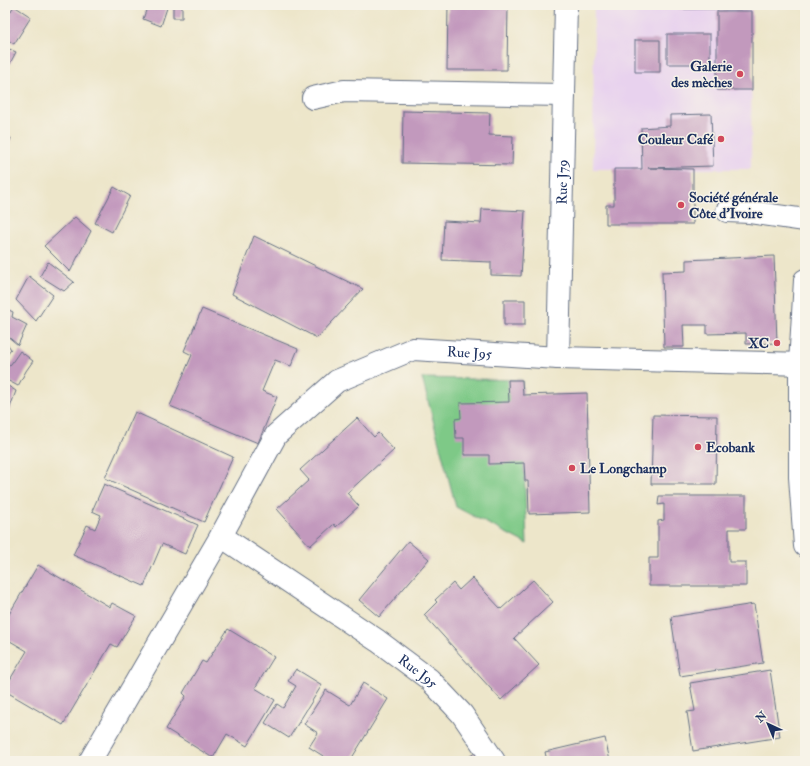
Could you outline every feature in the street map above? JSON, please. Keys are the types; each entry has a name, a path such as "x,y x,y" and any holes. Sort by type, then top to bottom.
{"street":[{"name":"Rue J79","path":"558,358 566,5"},
{"path":"313,98 344,91 564,95"},
{"path":"727,211 750,212 805,220"},
{"path":"805,280 800,477 805,546"},
{"name":"Rue J95","path":"90,761 221,536 276,435 337,381 413,349 558,358 803,364"},
{"name":"Rue J95","path":"221,536 378,641 429,679 462,714 494,761"}],"shaded area":[{"path":"594,5 752,5 751,169 593,169"}],"green space":[{"path":"422,378 522,380 527,544 456,507"}],"building":[{"path":"148,5 168,5 161,26 143,19"},
{"path":"173,5 182,5 182,18 173,18"},
{"path":"448,5 508,5 507,70 447,70"},
{"path":"676,5 722,5 716,9 679,9"},
{"path":"14,6 31,17 14,44 5,38 5,20"},
{"path":"717,11 752,11 752,90 717,90"},
{"path":"667,34 710,34 710,64 667,64"},
{"path":"635,40 660,40 660,72 635,72"},
{"path":"5,47 16,52 6,71 5,71"},
{"path":"5,78 10,80 5,93"},
{"path":"403,111 490,113 489,135 513,136 512,165 402,163"},
{"path":"711,114 713,166 648,168 693,169 693,224 606,224 606,205 614,205 614,169 642,169 641,128 670,126 670,115"},
{"path":"5,136 11,138 5,152"},
{"path":"114,187 130,196 112,232 95,223"},
{"path":"482,209 525,211 521,276 491,275 491,262 442,260 444,221 481,223"},
{"path":"75,217 91,231 70,272 44,246"},
{"path":"254,236 363,289 317,338 232,294"},
{"path":"774,256 777,343 746,344 746,333 707,334 707,325 683,325 684,347 664,347 662,272 686,271 686,260"},
{"path":"48,262 74,282 64,291 40,276"},
{"path":"29,276 53,295 36,321 16,300"},
{"path":"504,300 525,300 525,325 504,325"},
{"path":"5,308 13,312 12,317 27,325 18,345 5,334"},
{"path":"202,309 298,349 291,366 275,360 262,391 277,397 258,443 170,406 192,355 184,351"},
{"path":"5,341 11,349 5,356"},
{"path":"20,351 33,361 18,386 5,379 5,369 11,364"},
{"path":"508,380 522,380 523,395 587,393 590,512 529,514 528,481 525,481 524,463 489,464 489,455 464,455 464,438 456,438 455,419 461,418 460,403 509,402"},
{"path":"5,384 16,391 5,421"},
{"path":"135,412 233,457 204,522 105,478"},
{"path":"653,415 717,416 716,484 651,484"},
{"path":"357,418 374,437 378,433 394,450 347,493 359,506 336,527 334,524 310,546 277,509 309,480 300,470"},
{"path":"104,484 198,525 185,554 162,544 144,586 73,555 87,525 95,529 101,515 92,511"},
{"path":"659,496 746,496 746,529 729,529 729,562 746,562 746,586 649,586 649,558 658,558 658,521 664,520 664,504 658,505"},
{"path":"408,541 429,559 379,617 359,600"},
{"path":"38,565 110,607 112,603 136,616 117,647 111,644 63,725 5,691 5,688 27,651 5,638 5,621"},
{"path":"472,578 501,609 533,580 553,602 514,638 539,665 501,700 424,615 437,602 435,600 453,583 459,590"},
{"path":"754,604 763,663 680,676 671,617"},
{"path":"228,629 274,657 255,688 275,700 247,746 227,734 213,758 166,729 186,696 183,693 202,661 206,663"},
{"path":"296,669 322,685 289,738 265,723 277,704 283,708 296,686 288,681"},
{"path":"770,670 780,737 693,751 687,712 695,711 690,683"},
{"path":"363,683 388,699 350,761 331,761 309,747 318,733 304,724 326,690 350,705"},
{"path":"605,738 610,761 547,761 545,752"},
{"path":"479,750 486,761 463,761"}],"place":[{"name":"Galerie des mèches","path":"740,74"},
{"name":"Couleur Café","path":"721,139"},
{"name":"Société générale Côte d’Ivoire","path":"681,205"},
{"name":"XC","path":"777,343"},
{"name":"Ecobank","path":"698,447"},
{"name":"Le Longchamp","path":"572,468"}]}
